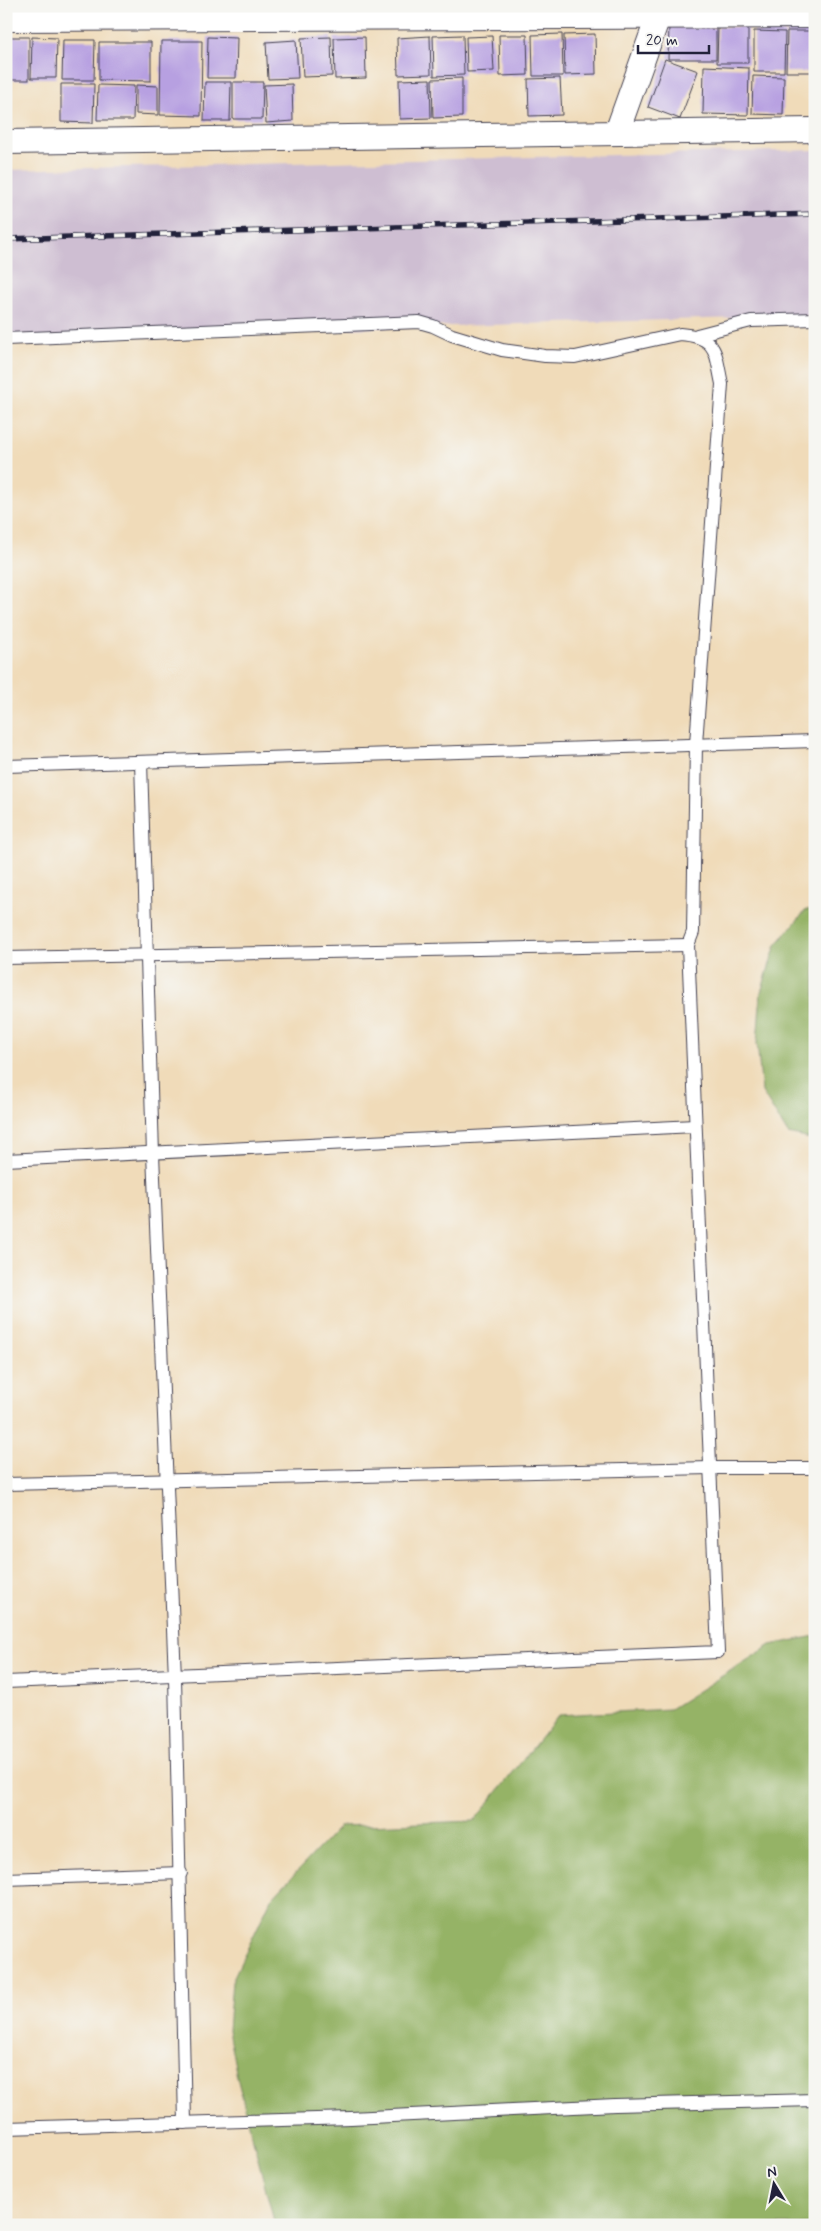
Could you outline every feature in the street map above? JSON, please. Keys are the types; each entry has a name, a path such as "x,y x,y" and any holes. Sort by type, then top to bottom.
{"street":[{"path":"617,132 661,11"},
{"path":"6,19 661,11 815,16"},
{"path":"6,142 815,130"}],"lane":[{"path":"6,339 419,322 452,335 502,350 545,356 575,357 680,334 697,335 752,321 815,319"},
{"path":"6,1682 175,1677 718,1652 688,945 693,932 696,744 722,384 715,349 697,335"},
{"path":"6,766 815,741"},
{"path":"141,762 153,1154 175,1677 181,1873 185,2124"},
{"path":"6,958 688,945"},
{"path":"6,1160 695,1126"},
{"path":"6,1484 710,1468 815,1468"},
{"path":"6,1879 181,1873"},
{"path":"6,2128 185,2124 615,2105 815,2100"}],"shaded area":[{"path":"815,150 815,316 6,338 6,170"}],"green space":[{"path":"815,909 815,1140 788,1134 762,1092 757,1043 761,992 776,945 806,910"},
{"path":"815,1636 815,2225 275,2225 237,2077 228,2030 232,1981 271,1899 340,1826 474,1821 559,1715 670,1709 771,1645"}],"building":[{"path":"669,27 716,28 716,59 668,59"},
{"path":"718,27 748,27 748,63 717,63"},
{"path":"754,31 785,32 784,72 754,72"},
{"path":"787,31 815,31 815,72 786,72"},
{"path":"562,34 563,76 533,76 532,35"},
{"path":"595,34 596,74 565,75 564,35"},
{"path":"463,35 464,75 434,76 433,36"},
{"path":"499,35 527,35 528,75 500,76"},
{"path":"430,36 431,74 398,75 397,38"},
{"path":"492,36 494,71 467,72 466,37"},
{"path":"6,37 29,37 29,80 6,80"},
{"path":"32,37 57,38 56,78 31,78"},
{"path":"208,37 237,38 236,78 207,78"},
{"path":"331,37 332,76 303,77 301,38"},
{"path":"365,37 366,78 335,79 334,38"},
{"path":"63,40 95,40 94,80 62,80"},
{"path":"296,40 298,78 268,79 266,42"},
{"path":"161,41 202,41 201,116 160,115"},
{"path":"99,42 151,42 151,81 99,80"},
{"path":"665,59 698,71 680,119 648,107"},
{"path":"704,66 749,68 748,115 703,114"},
{"path":"753,76 784,77 783,115 752,114"},
{"path":"462,78 462,117 433,118 432,79"},
{"path":"560,78 562,115 529,116 528,79"},
{"path":"430,79 431,118 400,119 399,80"},
{"path":"205,82 231,82 230,121 204,121"},
{"path":"233,82 263,82 262,119 233,119"},
{"path":"61,84 94,84 93,123 61,122"},
{"path":"292,84 293,121 266,123 264,85"},
{"path":"98,85 134,86 133,120 97,120"},
{"path":"136,85 158,86 158,115 136,114"}],"railway":[{"path":"6,239 815,214"}]}
